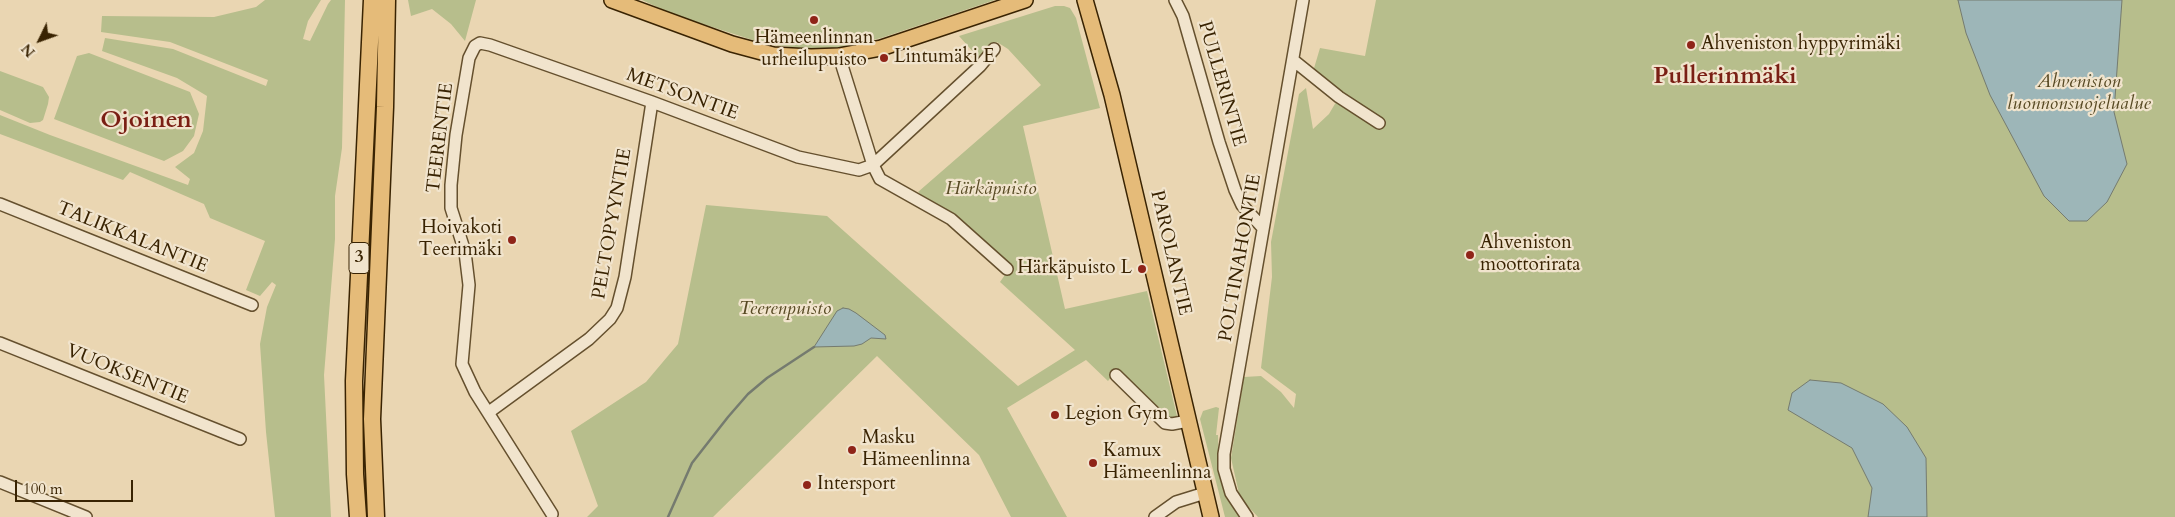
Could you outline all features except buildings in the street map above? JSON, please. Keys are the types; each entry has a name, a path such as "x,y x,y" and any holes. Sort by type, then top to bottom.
{"highway":[{"name":"3","path":"358,517 354,381 372,0"},
{"name":"3","path":"376,517 372,419 385,106 387,0"}],"main road":[{"path":"612,0 732,44 773,55 811,57 839,56 881,48 1025,0"},
{"name":"PAROLANTIE","path":"1086,0 1112,95 1211,517"}],"street":[{"name":"PULLERINTIE","path":"1175,0 1183,16 1219,142 1235,190 1242,205 1263,228"},
{"name":"POLTINAHONTIE","path":"1247,517 1230,493 1224,469 1224,454 1303,0"},
{"name":"METSONTIE","path":"480,43 490,44 652,102 798,157 860,170 873,165"},
{"name":"TEERENTIE","path":"480,43 471,51 469,58 456,135 451,208 465,252 469,285 462,364 472,385 552,514"},
{"path":"873,165 980,66 994,49"},
{"path":"839,56 873,165 880,179 951,219 1007,269"},
{"path":"1293,60 1339,97 1379,123"},
{"name":"PELTOPYYNTIE","path":"489,412 589,339 610,320 617,308 625,277 652,102"},
{"name":"TALIKKALANTIE","path":"0,204 252,305"},
{"name":"VUOKSENTIE","path":"0,343 240,439"},
{"path":"1116,375 1165,423 1172,424 1188,421"},
{"path":"0,482 86,517"},
{"path":"1155,517 1176,502 1205,493"}],"green space":[{"path":"265,0 321,0 308,21 303,39 310,41 331,0 345,0 342,148 335,196 335,239 324,375 331,517 275,517 266,432 260,344 267,307 276,285 272,282 260,296 246,290 265,241 210,218 204,204 130,172 123,180 0,134 0,115 188,185 190,179 175,167 194,153 203,131 207,96 177,78 102,51 105,38 173,49 266,86 268,80 170,42 101,32 102,16 214,17 256,7"},
{"path":"408,0 476,0 465,41 451,24 432,9 411,16"},
{"name":"Hämeenlinnan urheilupuisto","path":"642,0 995,0 881,38 835,49 817,50 765,44 672,14"},
{"name":"Ahveniston luonnonsuojelualue","path":"1376,0 2175,0 2175,517 1258,517 1240,498 1231,458 1244,377 1261,376 1281,392 1294,408 1296,394 1261,368 1272,277 1271,242 1299,94 1306,88 1313,129 1329,114 1339,97 1312,75 1320,48 1365,56"},
{"name":"Teerenpuisto","path":"1055,6 1070,8 1076,18 1100,108 1023,126 1065,309 1147,291 1177,416 1167,419 1116,371 1108,381 1086,360 1007,408 1067,517 1011,517 979,455 877,356 713,517 587,517 598,506 571,431 646,382 678,344 706,205 827,216 1018,386 1075,350 1000,282 1009,269 918,192 1041,85 1008,49 997,42 976,65 974,63 975,54 959,36"},
{"path":"89,53 190,92 199,114 194,136 183,151 164,161 54,119 77,56"},
{"path":"0,71 43,87 49,97 43,120 30,123 0,110"},
{"path":"1216,407 1219,408 1216,435 1218,435 1219,475 1226,498 1240,517 1225,517 1200,419 1203,411"}],"water":[{"path":"1958,0 2122,0 2114,112 2127,164 2107,202 2087,221 2069,221 2044,196 1990,95 1966,33"},
{"path":"843,308 856,313 885,335 886,339 871,338 862,344 854,346 814,347 837,311"},
{"path":"1810,380 1841,383 1883,404 1907,427 1926,458 1927,517 1868,517 1872,488 1852,448 1788,410 1792,393"}],"waterway":[{"path":"668,517 692,463 728,417 748,394 767,378 814,347"}],"place":[{"name":"Hämeenlinnan urheilupuisto","path":"814,20"},
{"name":"Ahveniston hyppyrimäki","path":"1691,45"},
{"name":"Lintumäki E","path":"884,58"},
{"name":"Hoivakoti Teerimäki","path":"512,240"},
{"name":"Ahveniston moottorirata","path":"1470,255"},
{"name":"Härkäpuisto L","path":"1142,269"},
{"name":"Legion Gym","path":"1055,415"},
{"name":"Masku Hämeenlinna","path":"852,450"},
{"name":"Kamux Hämeenlinna","path":"1093,463"},
{"name":"Intersport","path":"807,485"}],"district":[{"name":"Pullerinmäki","path":"1725,77"},
{"name":"Ojoinen","path":"146,121"}],"park label":[{"name":"Härkäpuisto","path":"991,190"}]}
